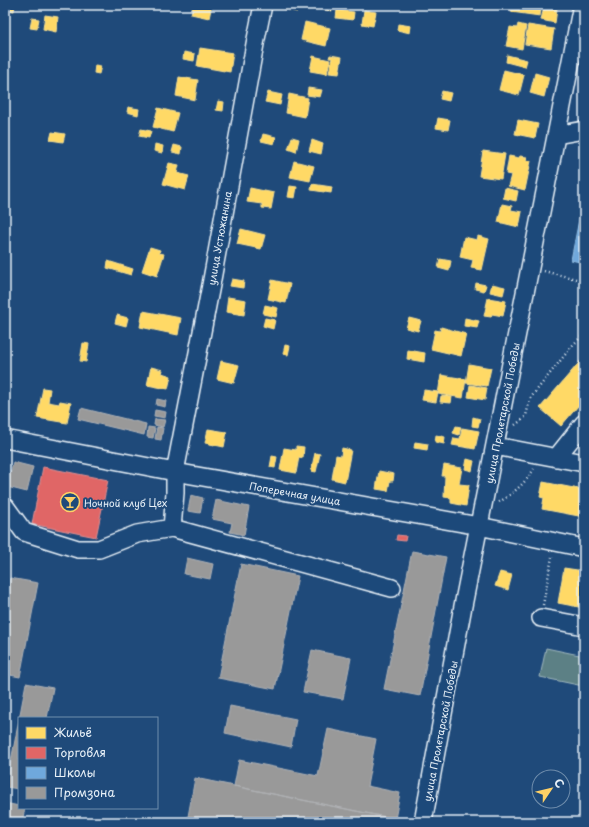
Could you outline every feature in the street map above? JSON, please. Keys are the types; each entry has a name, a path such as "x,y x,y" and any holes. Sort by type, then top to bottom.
{"street":[{"name":"улица Устюжанина","path":"172,528 175,472 263,5"},
{"name":"улица Пролетарской Победы","path":"423,822 462,614 582,5"},
{"path":"556,135 584,130"},
{"path":"550,456 584,423"},
{"name":"Поперечная улица","path":"5,439 175,472 481,519 555,542 584,548"},
{"path":"496,441 550,456 584,463"},
{"path":"5,506 24,532 78,549 99,549 137,534 172,528 392,588"},
{"path":"541,618 584,626"}],"path":[{"path":"530,267 584,281"},
{"path":"496,441 526,416 530,399 572,346 584,334"},
{"path":"481,519 528,479 550,456"},
{"path":"541,618 555,542"}],"green space":[{"path":"546,648 584,656 583,686 540,677"}],"building: Жильё":[{"path":"5,5 15,5 14,11 5,9"},
{"path":"193,5 212,5 209,18 191,14"},
{"path":"282,5 298,5 297,12 281,8"},
{"path":"333,5 332,11 307,6"},
{"path":"512,5 541,8 540,16 511,12"},
{"path":"544,7 557,9 555,23 541,20"},
{"path":"337,10 354,12 353,20 336,18"},
{"path":"364,10 376,12 373,26 362,24"},
{"path":"45,15 58,17 56,32 43,29"},
{"path":"32,18 39,19 37,29 30,28"},
{"path":"305,22 330,28 326,46 301,40"},
{"path":"398,24 411,26 410,33 397,30"},
{"path":"518,24 526,26 522,49 506,46 510,27 517,28"},
{"path":"528,25 554,29 551,48 525,44"},
{"path":"200,48 233,53 230,72 197,66"},
{"path":"184,52 195,54 194,61 183,59"},
{"path":"330,55 342,57 339,74 329,73 332,58 329,58"},
{"path":"507,55 527,60 525,67 506,62"},
{"path":"313,56 330,60 327,74 310,71"},
{"path":"95,65 101,66 99,74 94,73"},
{"path":"504,70 524,75 519,95 499,90"},
{"path":"535,73 549,77 544,97 530,93"},
{"path":"179,77 198,80 195,100 176,96"},
{"path":"308,88 322,90 320,97 307,95"},
{"path":"442,91 451,93 449,101 440,99"},
{"path":"268,92 282,95 280,105 265,102"},
{"path":"289,94 308,98 305,117 286,113"},
{"path":"218,101 224,102 223,111 216,110"},
{"path":"128,107 139,109 138,115 127,112"},
{"path":"158,108 178,113 173,132 153,127"},
{"path":"438,118 450,120 448,130 436,128"},
{"path":"518,120 538,124 535,138 515,134"},
{"path":"141,129 151,131 149,138 139,136"},
{"path":"52,132 65,134 63,142 50,140"},
{"path":"263,134 276,137 274,144 261,141"},
{"path":"292,137 299,139 296,152 288,149"},
{"path":"312,140 323,144 321,154 309,151"},
{"path":"155,144 163,146 162,153 154,151"},
{"path":"174,145 182,147 181,154 172,152"},
{"path":"483,151 505,154 501,179 479,176"},
{"path":"509,156 519,158 520,156 527,157 526,160 531,161 525,190 508,186 511,175 506,174"},
{"path":"294,161 314,166 310,181 290,177"},
{"path":"169,163 179,165 177,173 189,176 185,190 163,184"},
{"path":"312,184 332,187 331,193 311,190"},
{"path":"290,186 297,187 295,198 288,197"},
{"path":"250,188 274,193 271,209 262,208 262,204 247,202"},
{"path":"505,188 518,191 516,201 503,198"},
{"path":"502,204 512,206 511,210 522,212 519,227 498,222"},
{"path":"241,229 265,235 261,249 237,244"},
{"path":"478,236 489,239 482,270 471,268 473,260 460,257 464,237 477,240"},
{"path":"150,247 160,250 159,253 164,254 157,276 142,271"},
{"path":"440,259 451,261 449,271 438,268"},
{"path":"108,261 133,269 131,275 107,268"},
{"path":"232,279 244,281 243,288 230,286"},
{"path":"272,280 290,284 286,303 268,299"},
{"path":"476,283 486,285 484,291 475,289"},
{"path":"492,284 505,287 503,295 490,292"},
{"path":"228,297 246,300 244,315 226,312"},
{"path":"488,298 506,301 503,316 492,314 491,317 484,316"},
{"path":"265,305 278,308 276,317 263,314"},
{"path":"143,311 181,318 178,335 140,327"},
{"path":"117,315 128,318 126,326 115,323"},
{"path":"265,318 275,320 273,329 263,326"},
{"path":"409,318 421,321 418,331 406,328"},
{"path":"465,318 479,321 477,328 464,326"},
{"path":"441,327 466,334 461,356 431,349 435,330 440,331"},
{"path":"83,343 89,344 86,362 80,361"},
{"path":"285,345 290,346 288,355 283,354"},
{"path":"408,350 425,353 424,362 407,359"},
{"path":"584,357 584,399 561,426 540,408"},
{"path":"221,361 239,365 234,383 217,379"},
{"path":"469,364 491,368 487,386 466,383"},
{"path":"151,367 163,370 162,373 171,376 168,389 147,385"},
{"path":"441,375 466,379 463,398 438,394"},
{"path":"470,385 487,388 485,400 468,397"},
{"path":"43,388 50,389 48,402 59,404 60,401 71,403 67,423 37,418"},
{"path":"424,390 438,392 436,402 422,400"},
{"path":"441,396 452,397 451,403 440,402"},
{"path":"473,417 480,419 478,427 472,426"},
{"path":"456,426 461,427 459,435 453,433"},
{"path":"462,428 479,431 475,449 452,445 454,438 460,439"},
{"path":"208,429 227,432 224,447 205,443"},
{"path":"436,435 445,437 444,444 435,442"},
{"path":"415,442 428,444 427,450 414,448"},
{"path":"296,446 304,447 303,458 299,457 296,473 280,470 284,448 296,450"},
{"path":"342,448 351,450 345,482 332,479 336,455 341,456"},
{"path":"315,453 320,454 316,472 311,471"},
{"path":"272,456 277,457 275,468 270,467"},
{"path":"467,459 474,461 472,471 465,469"},
{"path":"444,465 462,468 459,484 469,485 466,506 451,503 451,498 444,497 445,476 442,476"},
{"path":"379,471 394,474 393,481 390,481 388,491 376,489"},
{"path":"543,482 584,490 584,517 542,509 544,498 540,497"},
{"path":"564,568 584,571 584,608 558,603"},
{"path":"500,572 512,575 508,590 495,586"}],"building: Торговля":[{"name":"Ночной клуб Цех","path":"43,467 108,480 96,537 32,524"},
{"path":"397,535 406,536 405,541 396,540"}],"building: Школы":[{"path":"584,194 584,263 571,260"}],"building: Промзона":[{"path":"157,399 166,401 165,407 156,405"},
{"path":"81,408 146,424 144,435 78,419"},
{"path":"155,410 166,412 165,418 154,416"},
{"path":"155,419 165,420 163,427 154,425"},
{"path":"148,427 155,428 153,438 147,437"},
{"path":"157,427 163,428 161,440 155,439"},
{"path":"13,462 33,467 27,492 7,487"},
{"path":"191,495 203,498 200,513 188,511"},
{"path":"216,500 249,507 244,535 230,532 232,523 212,519"},
{"path":"412,551 446,557 420,696 384,689"},
{"path":"187,558 213,564 210,579 184,574"},
{"path":"241,564 298,576 275,689 218,678"},
{"path":"10,578 38,583 20,677 5,674 5,607"},
{"path":"312,650 351,658 343,699 303,692"},
{"path":"26,683 53,688 47,717 19,717"},
{"path":"230,706 296,719 291,747 225,733"},
{"path":"18,724 18,789 6,787"},
{"path":"328,729 376,739 367,786 400,793 395,819 234,786 239,760 318,776"},
{"path":"195,778 395,819 395,822 187,822"},
{"path":"5,803 18,806 18,809 25,809 22,822 5,822"}],"place":[{"name":"Ночной клуб Цех","path":"70,502"}]}
